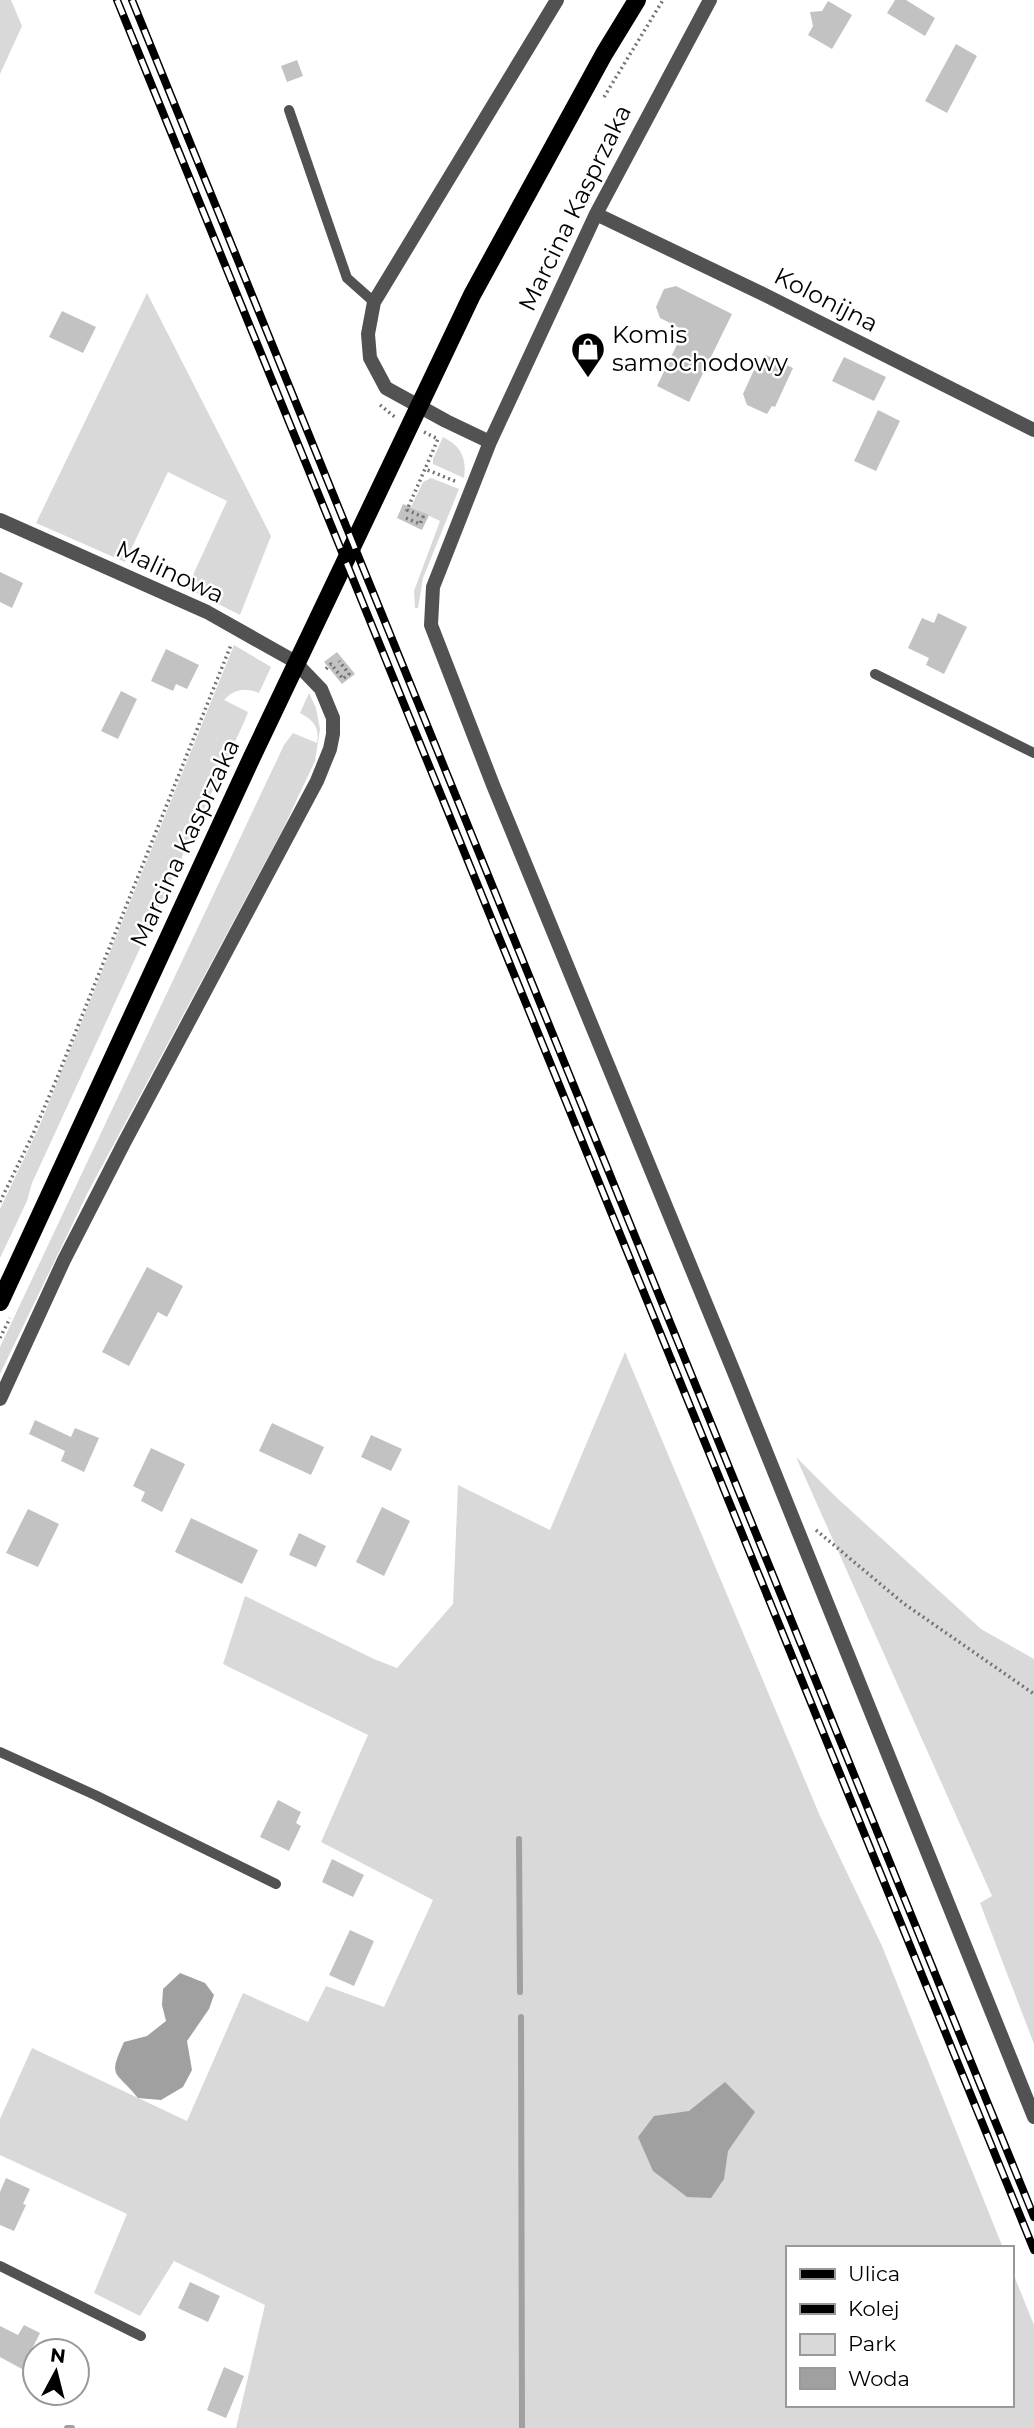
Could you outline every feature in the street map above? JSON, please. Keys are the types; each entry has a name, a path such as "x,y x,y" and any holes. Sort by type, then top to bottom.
{"main road":[{"name":"Marcina Kasprzaka","path":"0,1302 252,757 439,363 515,212 637,0"}],"street":[{"path":"490,442 386,388 370,358 368,334 374,302 557,0"},
{"name":"Marcina Kasprzaka","path":"710,0 597,214 490,442 433,587 431,625 493,785 788,1506"},
{"name":"Kolonijna","path":"597,214 1034,430"},
{"name":"Malinowa","path":"0,520 207,612 294,661 321,689 333,718 330,749 317,781 107,1176 64,1260 0,1399"},
{"path":"788,1506 1034,2117"}],"lane":[{"path":"289,110 347,278 374,302"},
{"path":"875,674 1034,753"},
{"path":"0,1752 95,1795 276,1884"},
{"path":"0,2266 141,2336"}],"path":[{"path":"406,518 420,524 424,517 407,510 438,439 428,434"},
{"path":"425,469 472,488"},
{"path":"0,1202 57,1078 233,641"},
{"path":"332,666 343,679 349,674 339,661"},
{"path":"788,1506 904,1603 1034,1694"}],"green space":[{"path":"0,0 11,0 22,26 0,74"},
{"path":"147,293 271,536 240,615 187,588 227,501 168,472 125,562 36,523"},
{"path":"443,437 461,453 465,464 464,478 433,464"},
{"path":"431,478 459,489 423,578 418,608 415,608 414,591 440,521 411,507 423,482"},
{"path":"234,645 271,667 259,693 240,690 224,700 248,712 245,720 0,1258 0,1209 39,1127"},
{"path":"309,693 316,708 320,729 315,761 283,829 87,1194 0,1374 0,1347 284,745 293,733 317,743 314,725 300,713"},
{"path":"625,1352 820,1816 882,1946 1002,2246 786,2246 786,2407 1013,2407 1013,2273 1034,2325 1034,2428 236,2428 265,2305 174,2261 140,2316 94,2293 127,2214 0,2155 0,2119 32,2048 187,2121 243,1993 308,2022 326,1986 384,2007 433,1900 321,1842 368,1735 223,1664 245,1596 397,1668 453,1604 458,1485 550,1530"},
{"path":"796,1457 981,1629 1034,1659 1034,2044 980,1903 992,1896"}],"water":[{"path":"180,1973 205,1983 214,1995 209,2009 187,2041 192,2070 183,2087 161,2100 138,2098 119,2078 115,2069 116,2062 124,2042 147,2036 166,2021 162,2005 163,1989"},
{"path":"725,2082 755,2112 728,2151 724,2179 711,2198 687,2197 653,2171 638,2137 654,2116 689,2111"}],"building":[{"path":"895,0 906,0 935,18 925,36 887,13"},
{"path":"828,1 852,15 832,49 808,35 813,26 810,12 822,11"},
{"path":"956,44 977,56 947,113 925,101"},
{"path":"297,60 303,76 287,82 281,66"},
{"path":"676,286 732,314 689,402 657,386 684,330 660,318 656,307 664,289"},
{"path":"62,311 96,327 83,353 49,337"},
{"path":"766,355 793,368 775,407 772,406 767,414 747,405 743,394 754,370 758,372"},
{"path":"844,357 886,377 874,401 832,381"},
{"path":"878,410 900,421 876,471 854,461"},
{"path":"403,504 429,515 422,530 397,518"},
{"path":"0,572 23,583 12,608 0,602"},
{"path":"938,613 967,627 944,674 926,665 929,658 908,648 922,618 934,623"},
{"path":"166,649 199,665 187,689 176,684 173,691 151,681"},
{"path":"337,652 355,674 342,684 324,662"},
{"path":"121,691 137,699 118,739 101,731"},
{"path":"147,1267 183,1286 167,1317 158,1312 129,1366 102,1352"},
{"path":"35,1420 71,1437 75,1428 99,1438 84,1472 61,1461 65,1451 29,1434"},
{"path":"272,1423 324,1447 311,1475 259,1451"},
{"path":"371,1435 402,1449 391,1471 361,1457"},
{"path":"151,1448 185,1464 162,1512 141,1501 145,1492 133,1486"},
{"path":"382,1507 410,1521 384,1576 356,1562"},
{"path":"28,1509 59,1524 38,1567 6,1553"},
{"path":"191,1518 258,1550 242,1584 175,1552"},
{"path":"299,1533 326,1546 316,1567 289,1555"},
{"path":"278,1800 301,1812 296,1823 301,1826 289,1851 260,1837"},
{"path":"332,1859 364,1875 353,1897 322,1882"},
{"path":"350,1930 374,1941 354,1986 329,1975"},
{"path":"6,2178 30,2189 14,2231 0,2225 0,2192"},
{"path":"190,2282 220,2296 208,2322 178,2308"},
{"path":"24,2325 40,2333 38,2337 21,2337 21,2368 0,2357 0,2326 18,2335"},
{"path":"224,2367 244,2376 226,2418 207,2410"}],"waterway":[{"path":"519,1839 520,1992"},
{"path":"521,2017 522,2428"},
{"path":"67,2428 72,2428"}],"railway":[{"path":"117,0 1034,2250"},
{"path":"132,0 1034,2217"}],"place":[{"name":"Komis samochodowy","path":"588,379"}]}
